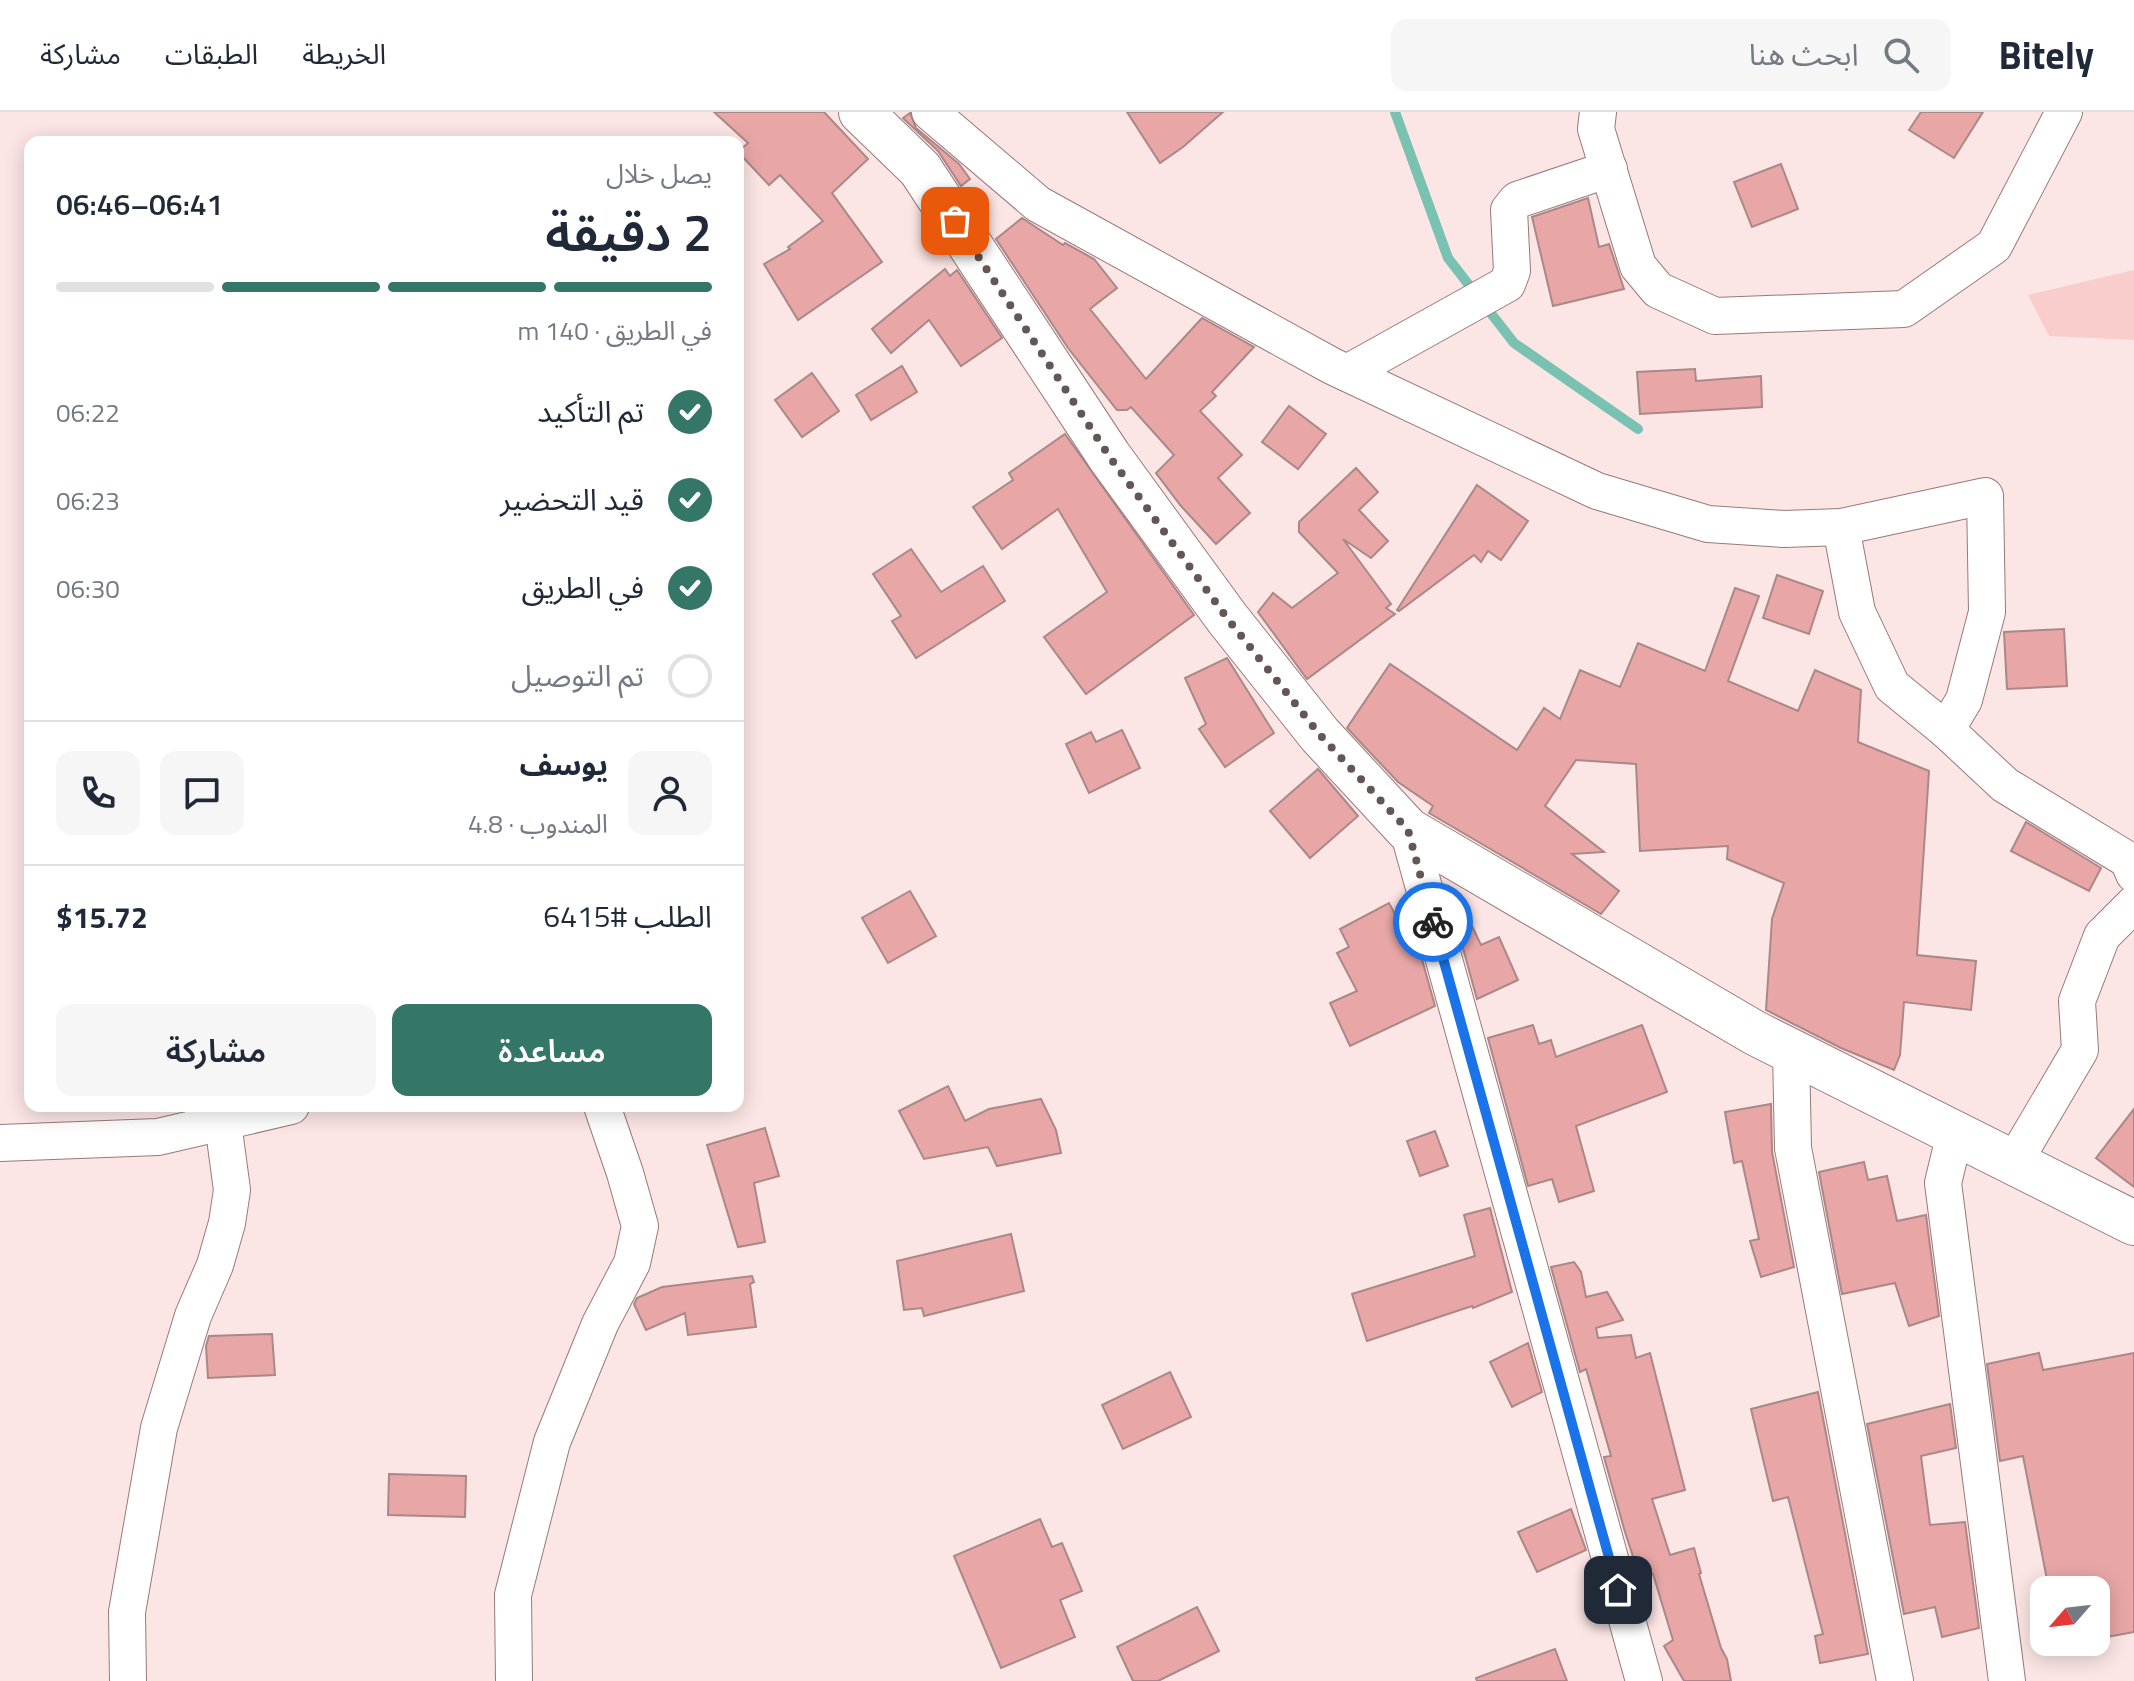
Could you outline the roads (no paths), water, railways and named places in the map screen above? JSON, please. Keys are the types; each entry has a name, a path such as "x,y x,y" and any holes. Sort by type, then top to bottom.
{"street":[{"path":"861,112 920,169 1109,456 1227,618 1320,735 1408,830 1755,1033 2133,1221"},
{"path":"930,112 1038,204 1347,373 1597,491 1708,524 1784,529 1841,527 1985,496 1987,612 1964,700 1946,730"},
{"path":"1598,112 1596,129 1638,266 1658,290 1715,316 1904,309 1994,246 2064,112"},
{"path":"1347,373 1507,284 1512,271 1509,210 1517,200 1609,169"},
{"path":"1841,527 1857,612 1892,686 1946,730 2005,785 2128,860 2134,874"},
{"path":"1408,830 1644,1681"},
{"path":"2014,1162 2080,1050 2077,1001 2102,936 2134,904"},
{"path":"1791,1051 1793,1148 1895,1681"},
{"path":"0,1143 158,1137 267,1112"},
{"path":"514,1681 513,1595 552,1442 600,1324 632,1263 640,1226 604,1112"},
{"path":"128,1681 127,1612 159,1428 193,1316 215,1265 227,1223 232,1190 223,1123"},
{"path":"1955,1133 1943,1183 2007,1681"}],"waterway":[{"path":"1395,112 1448,258 1514,343 1638,429"}]}
